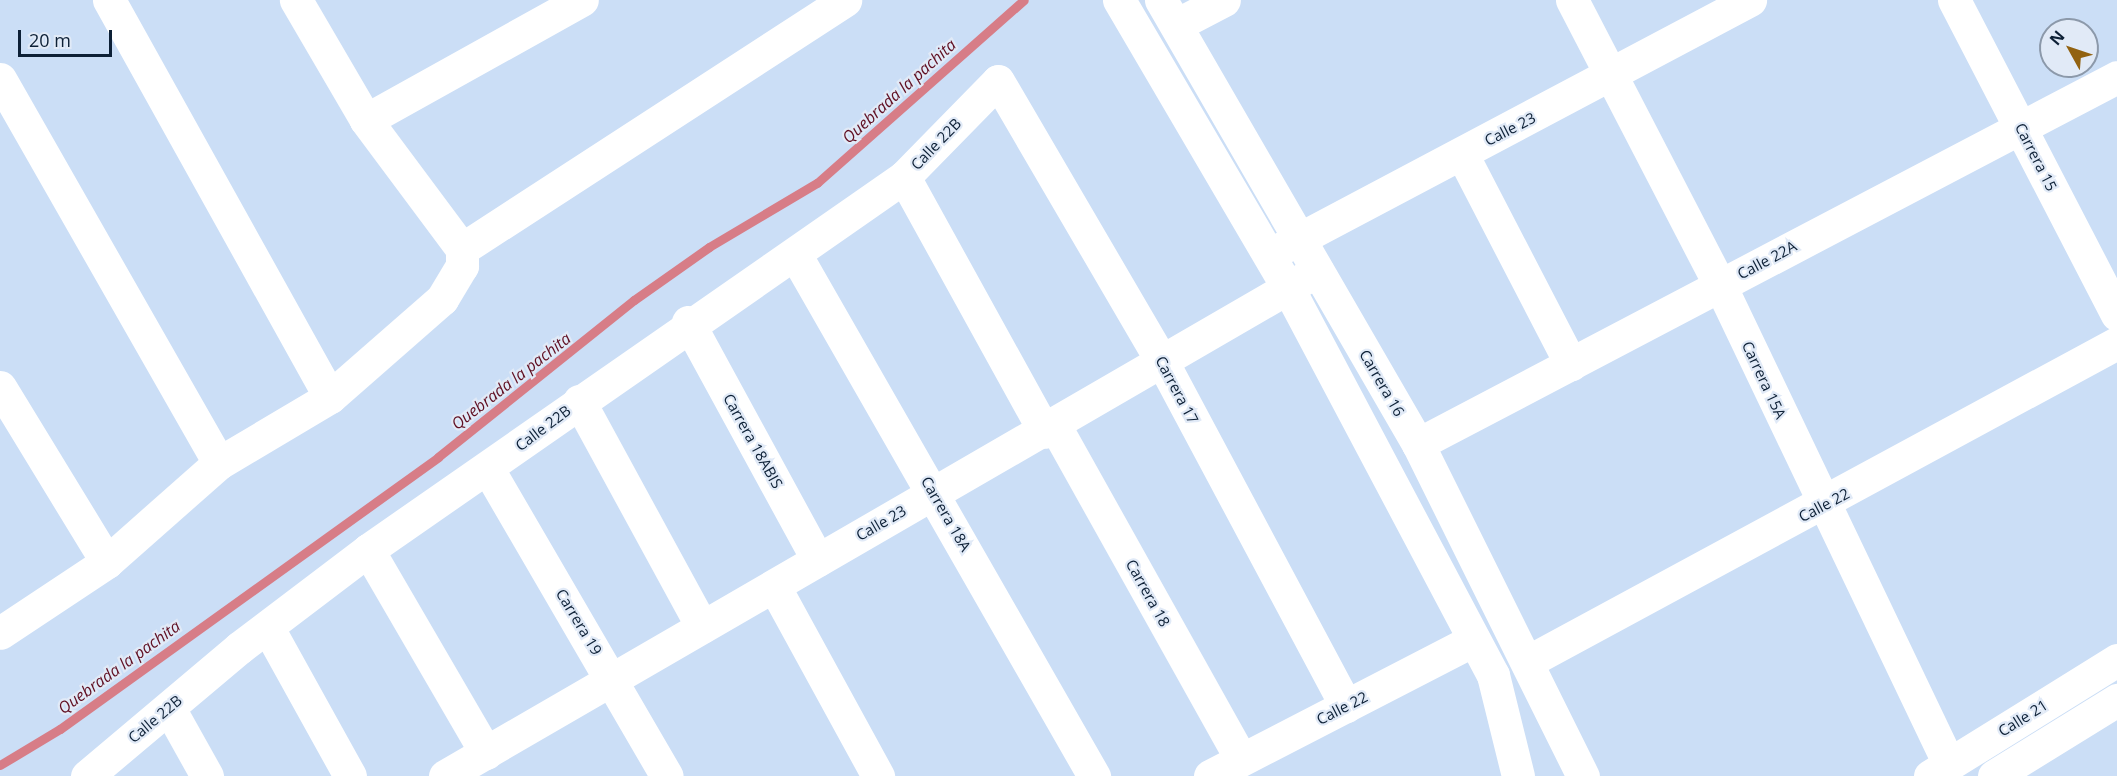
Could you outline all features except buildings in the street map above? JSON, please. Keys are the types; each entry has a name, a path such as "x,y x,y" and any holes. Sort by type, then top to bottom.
{"street":[{"path":"109,0 330,397"},
{"path":"0,633 107,562 219,463 330,397 442,299 462,266 462,249 366,120 296,0"},
{"path":"366,120 582,0"},
{"path":"1119,0 1288,288 1474,640 1509,723 1518,776"},
{"path":"1169,13 1224,0"},
{"name":"Carrera 15A","path":"1572,0 1720,285 1823,506 1939,770"},
{"name":"Calle 23","path":"1269,255 1611,77 1750,0"},
{"name":"Carrera 15","path":"1954,0 2117,314"},
{"path":"462,249 836,2"},
{"name":"Carrera 16","path":"1169,13 1418,444 1529,661 1582,776"},
{"name":"Calle 22A","path":"1418,444 2117,76"},
{"path":"0,79 219,463"},
{"name":"Calle 22B","path":"87,776 268,628 368,550 488,469 688,322 795,254 904,177 998,81"},
{"name":"Carrera 17","path":"998,81 1163,363 1346,706"},
{"path":"1462,154 1570,364"},
{"name":"Carrera 18","path":"904,177 1241,759"},
{"name":"Carrera 18A","path":"795,254 1095,776"},
{"name":"Calle 23","path":"445,776 934,493 1050,429 1317,271"},
{"name":"Carrera 18ABIS","path":"688,322 818,560"},
{"name":"Calle 22","path":"1529,661 1823,506 2117,343"},
{"path":"0,387 107,562"},
{"path":"579,400 702,627"},
{"name":"Carrera 19","path":"488,469 613,679 667,776"},
{"path":"368,550 486,753"},
{"path":"774,586 878,776"},
{"path":"268,628 350,776"},
{"name":"Calle 22","path":"1210,776 1474,640"},
{"name":"Calle 21","path":"1939,770 2117,660"},
{"path":"1994,776 2117,700"},
{"path":"169,708 207,776"}],"waterway":[{"name":"Quebrada la pachita","path":"0,765 60,729 438,457 634,300 709,247 817,183 1024,0"}]}
